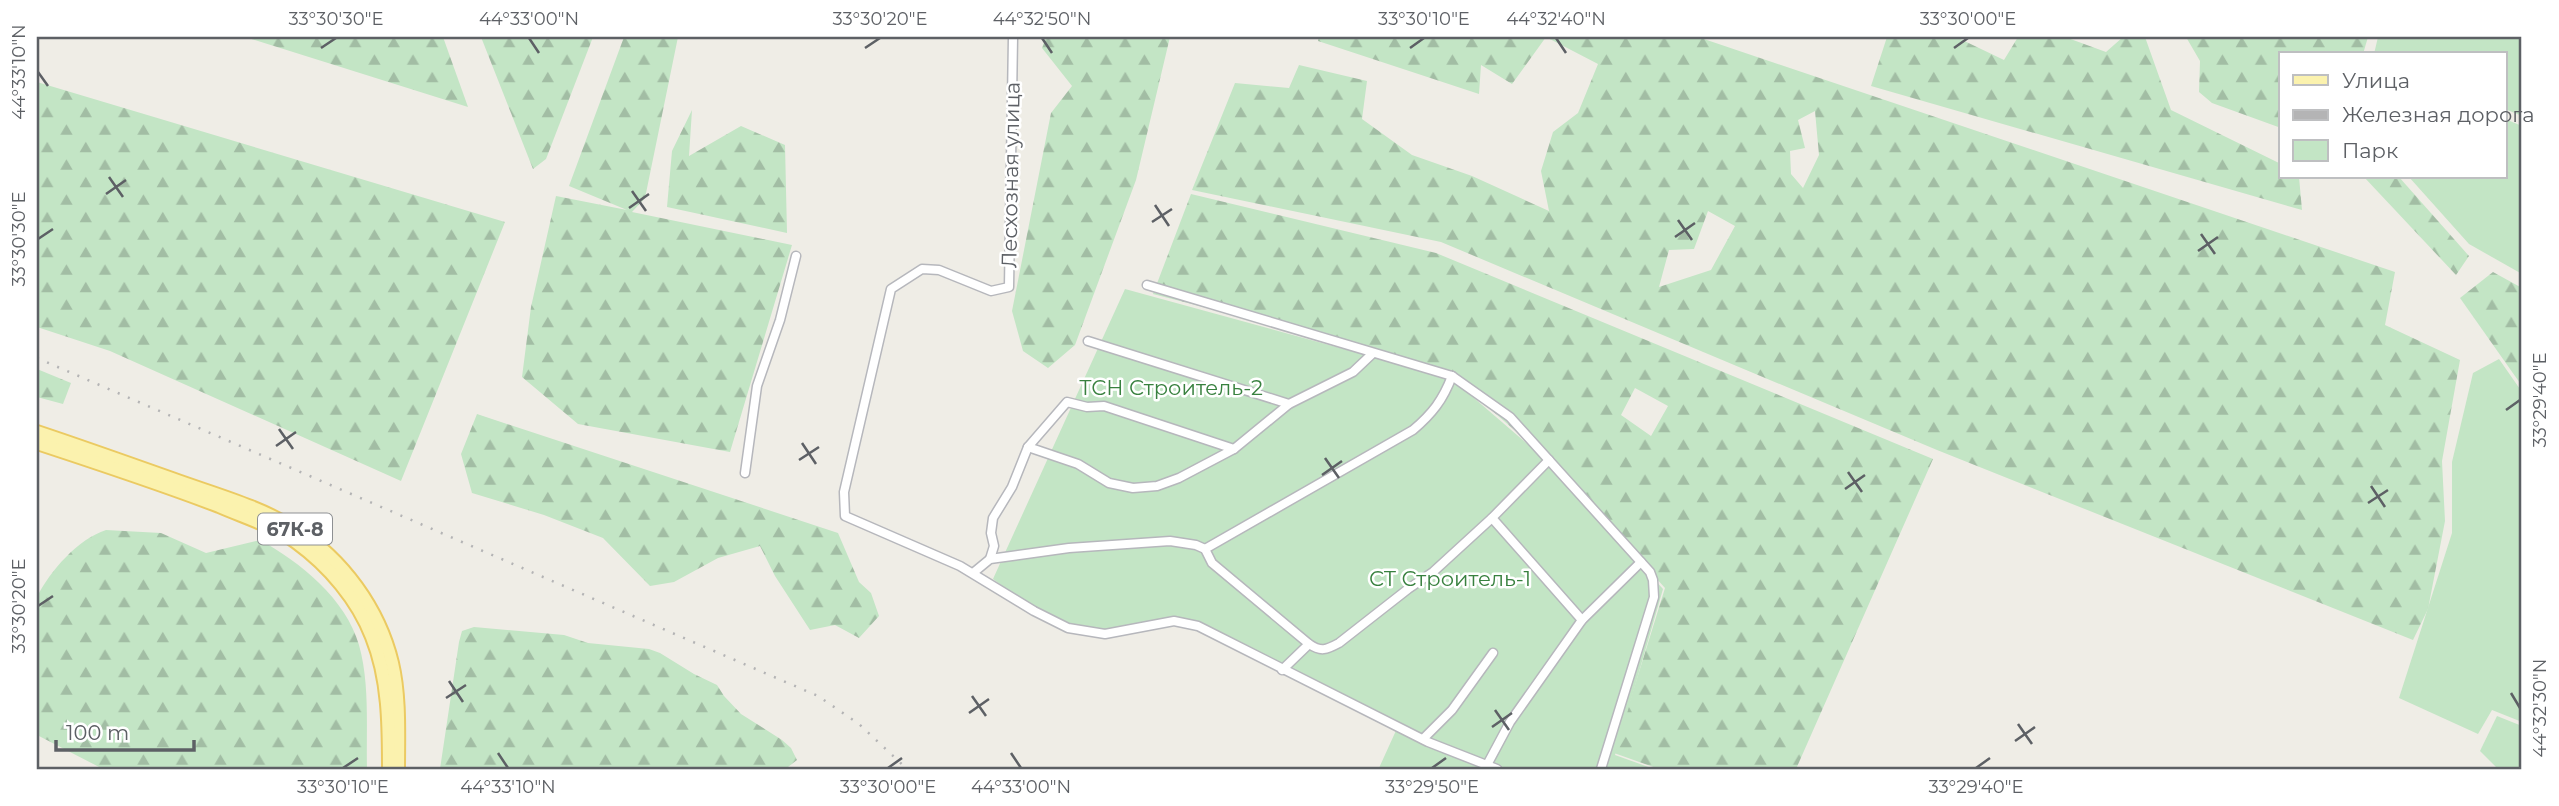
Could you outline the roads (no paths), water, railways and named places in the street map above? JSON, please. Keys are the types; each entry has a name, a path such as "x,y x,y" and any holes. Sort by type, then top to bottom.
{"main road":[{"name":"67К-8","path":"37,432 257,511 295,529 332,558 354,583 369,607 381,629 390,657 398,724 398,769"},
{"name":"67К-8","path":"37,443 254,520 295,541 327,568 348,593 373,637 387,705 389,769"}],"street":[{"name":"Лесхозная улица","path":"973,573 845,516 844,492 891,289 922,269 940,270 991,291 1009,287 1013,37"},
{"path":"745,473 757,386 780,320 796,256"},
{"path":"1147,285 1451,376 1510,418 1641,562 1653,580 1654,597 1601,769"},
{"path":"1088,341 1289,404"},
{"path":"1028,447 1078,464 1109,483 1133,488 1157,486 1179,478 1234,449 1289,404 1353,372 1373,354"},
{"path":"1205,549 1413,430 1430,416 1444,397 1451,376"},
{"path":"990,559 994,546 991,533 993,518 1012,487 1028,447 1067,402 1087,407 1104,406 1234,449"},
{"path":"1497,769 1423,739 1198,626 1174,621 1105,634 1068,628 1034,611 973,573 990,559 1069,548 1170,541 1196,545 1205,549 1212,563 1319,650 1339,643 1433,572 1492,518 1549,460"},
{"path":"1492,518 1582,620"},
{"path":"1487,765 1510,722 1582,620 1641,562"},
{"path":"1282,670 1309,644"},
{"path":"1423,739 1452,710 1493,653"}],"railway":[{"path":"37,358 818,696 859,724 907,769"}],"park label":[{"name":"ТСН Строитель-2","path":"1171,388"},
{"name":"СТ Строитель-1","path":"1450,579"}]}
